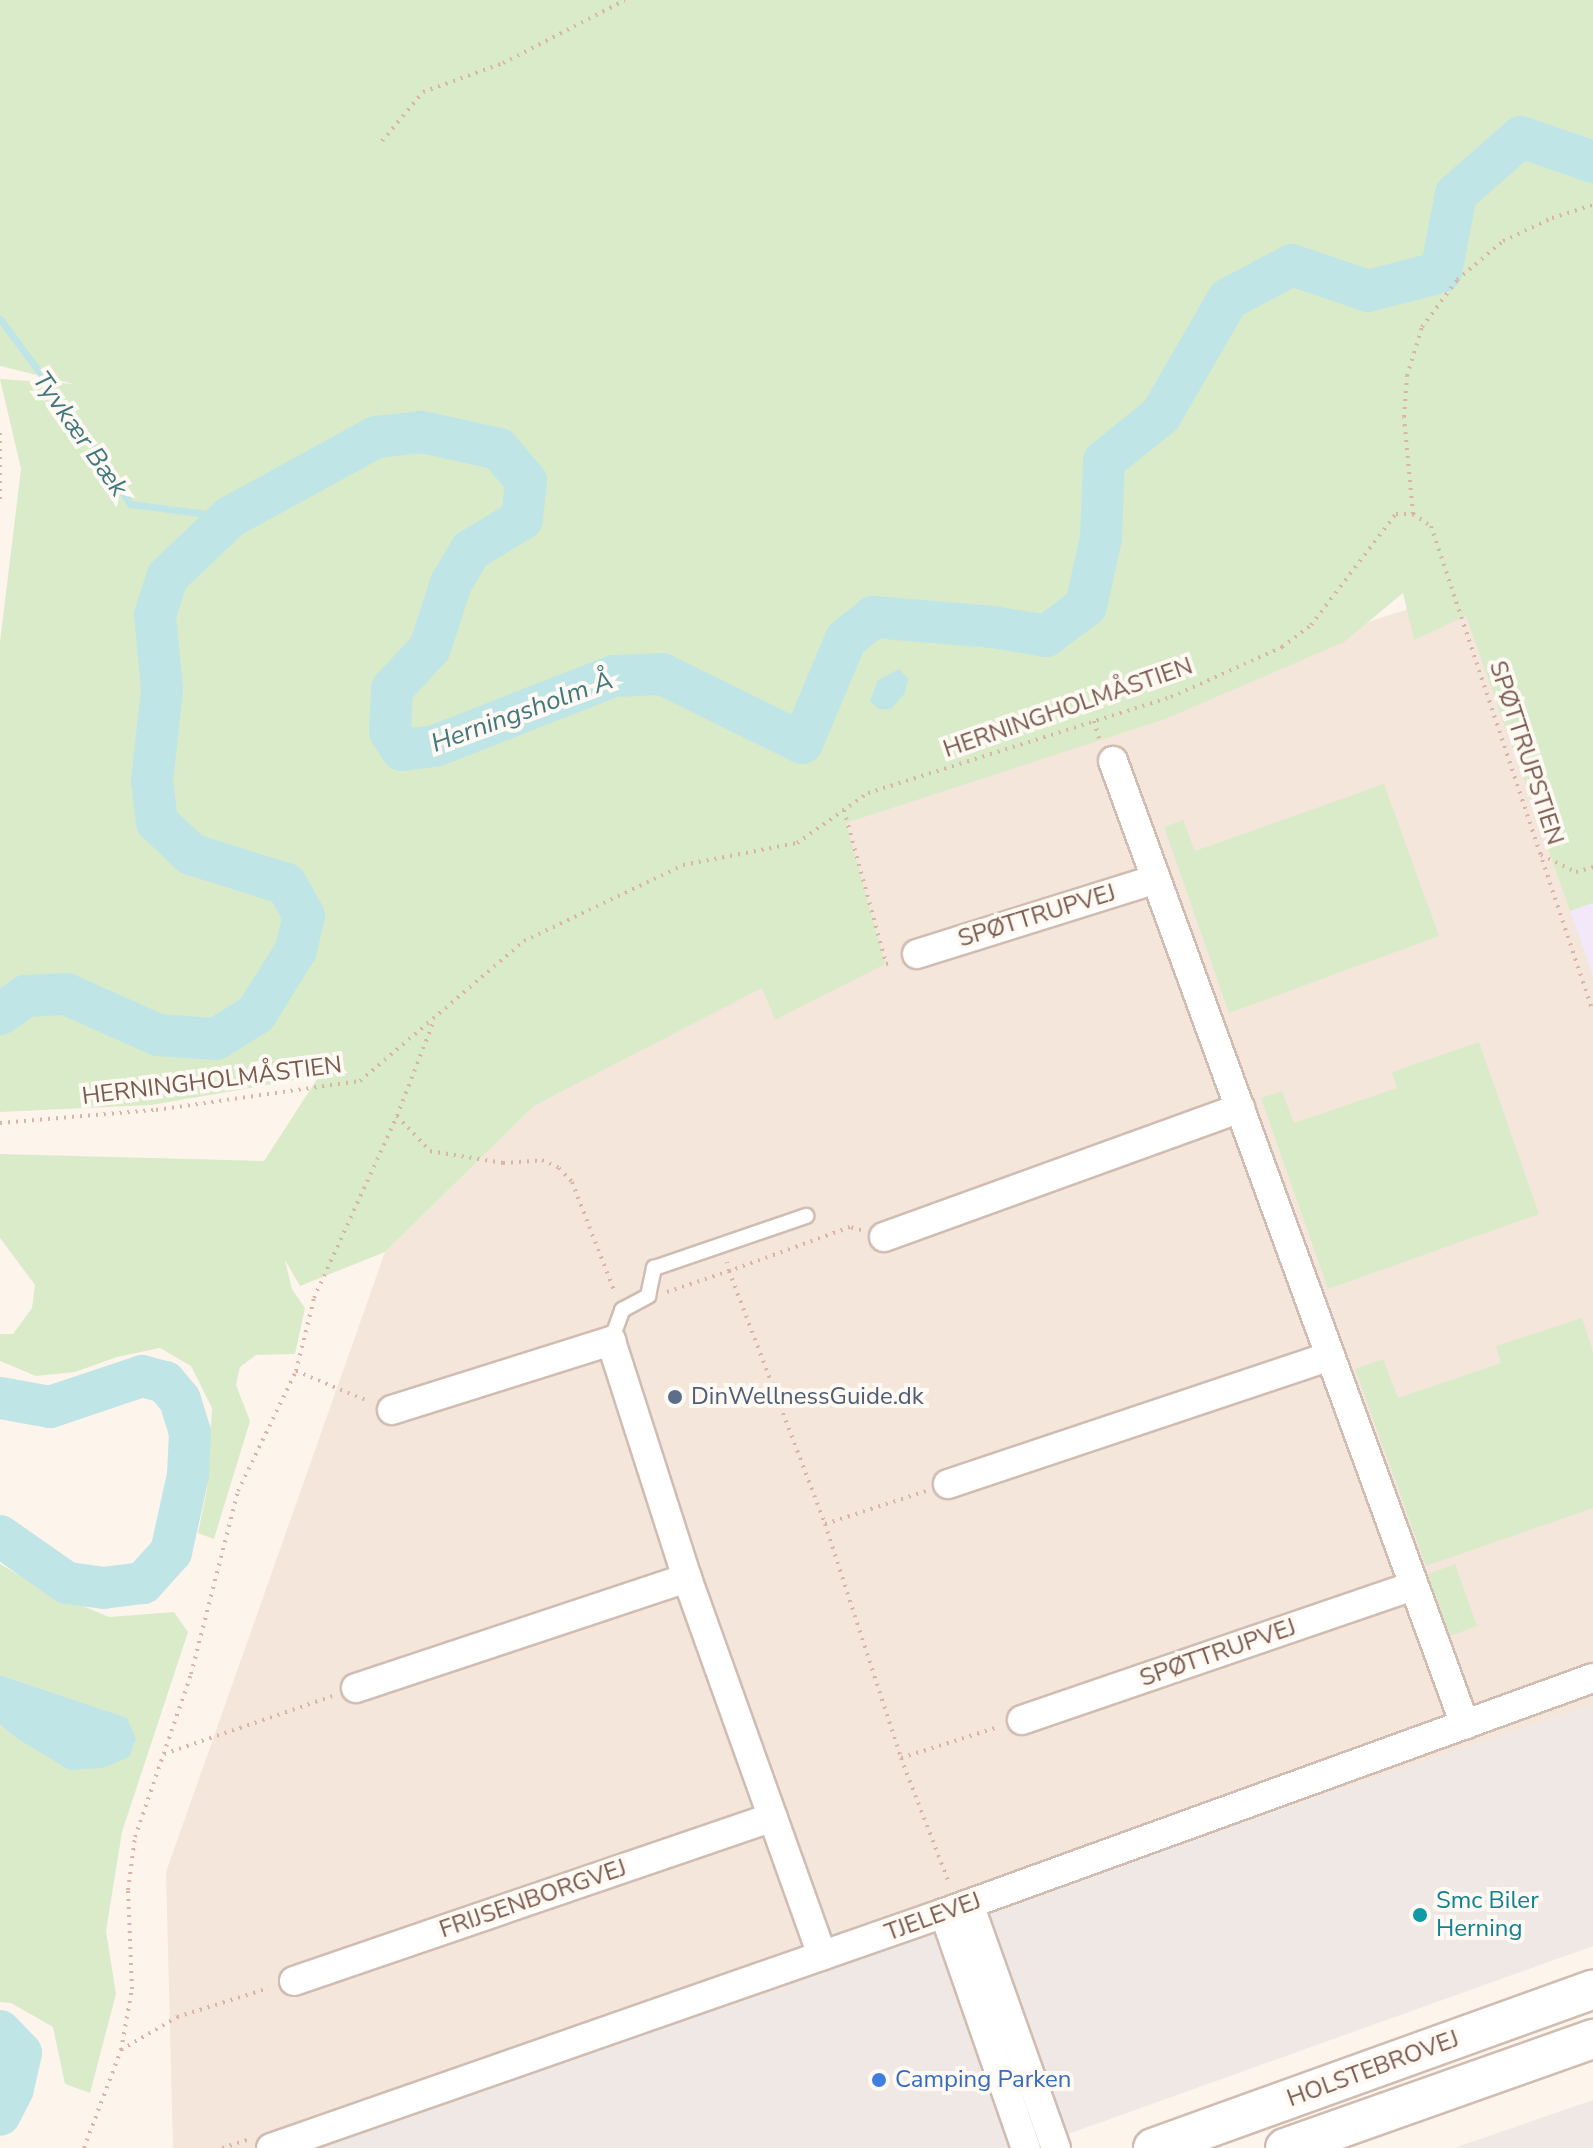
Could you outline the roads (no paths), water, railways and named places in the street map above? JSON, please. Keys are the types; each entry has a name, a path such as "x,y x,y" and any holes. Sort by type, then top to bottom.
{"main road":[{"name":"HOLSTEBROVEJ","path":"1153,2148 1593,1990"},
{"name":"HOLSTEBROVEJ","path":"1285,2148 1593,2039"}],"street":[{"path":"1113,761 1465,1725"},
{"name":"SPØTTRUPVEJ","path":"917,954 1156,879"},
{"path":"884,1237 1240,1108"},
{"path":"392,1410 611,1341 687,1578 822,1956"},
{"path":"948,1484 1330,1356"},
{"path":"356,1688 687,1578"},
{"name":"SPØTTRUPVEJ","path":"1022,1720 1414,1586"},
{"name":"TJELEVEJ","path":"271,2148 822,1956 1593,1678"},
{"name":"FRIJSENBORGVEJ","path":"294,1981 773,1817"},
{"path":"957,1908 1026,2148"},
{"path":"957,1908 1056,2148"}],"lane":[{"path":"611,1341 622,1310 648,1296 654,1268 806,1216"}],"water":[{"path":"899,669 908,679 905,693 891,709 879,709 870,701 878,680"},
{"path":"0,1675 127,1718 136,1739 129,1757 103,1768 69,1770 15,1737 0,1725"}],"waterway":[{"name":"Herningsholm Å","path":"0,1014 26,996 66,994 158,1035 216,1039 256,1014 296,950 304,916 286,884 191,854 157,822 152,781 162,690 155,615 167,577 230,517 376,437 422,432 499,449 526,481 522,519 471,550 451,583 430,648 392,689 390,732 402,750 435,746 614,676 662,674 802,743 846,639 873,617 993,627 1046,636 1086,606 1101,538 1104,461 1161,415 1228,299 1292,265 1368,291 1441,272 1456,194 1521,137 1593,162"},
{"name":"Tyvkær Bæk","path":"0,319 86,435 130,504 230,517"},
{"name":"Herningsholm Å","path":"0,1398 50,1407 142,1376 165,1382 180,1400 190,1432 188,1475 171,1552 143,1583 104,1588 67,1583 0,1536"},
{"name":"Herningsholm Å","path":"0,2031 21,2053 13,2089 0,2115"}],"place":[{"name":"DinWellnessGuide.dk","path":"675,1397"},
{"name":"Smc Biler Herning","path":"1420,1915"},
{"name":"Camping Parken","path":"879,2080"}]}
